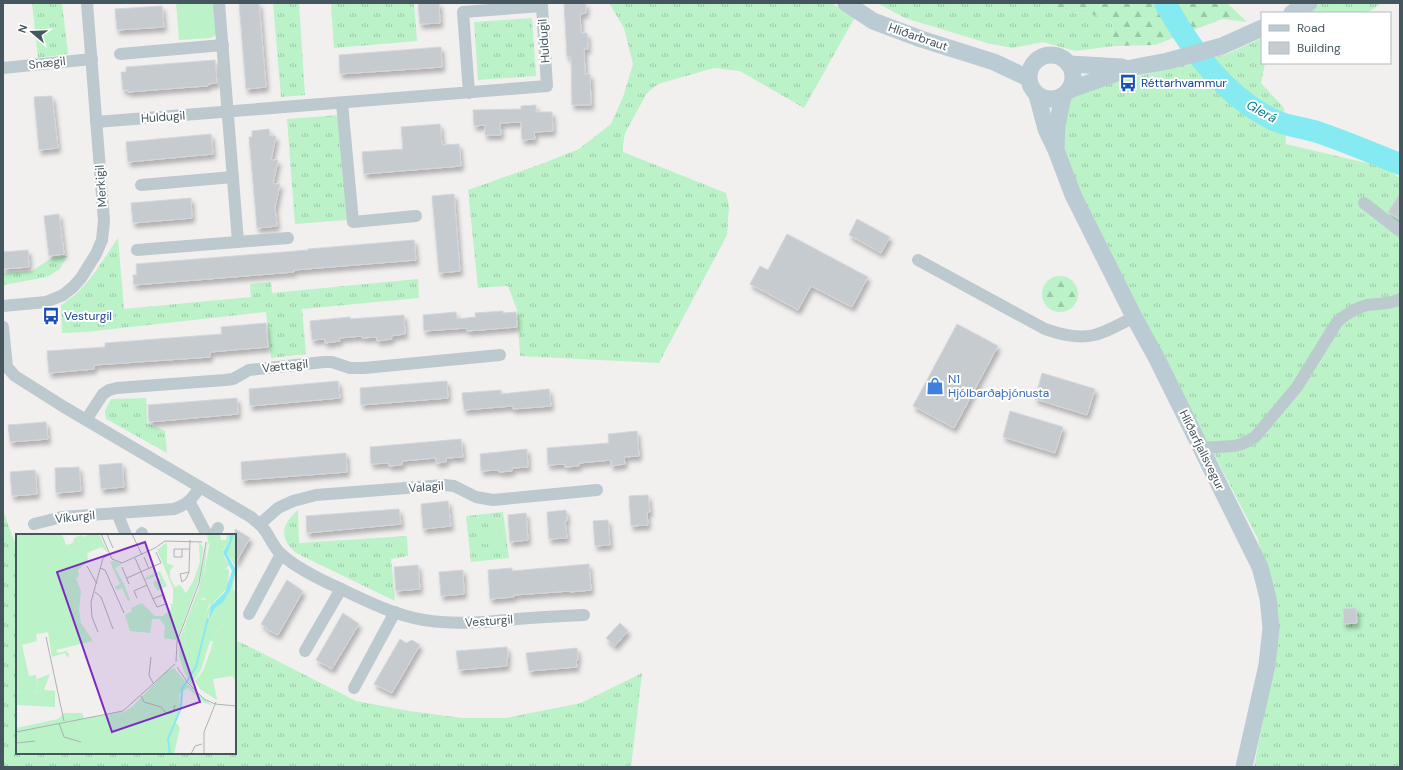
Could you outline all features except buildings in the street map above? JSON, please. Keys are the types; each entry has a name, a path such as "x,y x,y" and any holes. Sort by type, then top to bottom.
{"main road":[{"name":"Hlíðarbraut","path":"846,3 873,21 921,39 994,62 1031,70 1039,58 1052,55 1064,59 1069,64 1131,68"},
{"path":"1294,12 1309,3"},
{"name":"Hlíðarbraut","path":"1037,95 1050,100 1056,99 1066,93 1131,68 1222,46 1261,28"},
{"path":"1066,93 1072,84 1073,77 1069,64"},
{"path":"1031,70 1032,90 1037,95"},
{"name":"Hlíðarfjallsvegur","path":"1056,150 1057,126 1066,93"},
{"name":"Hlíðarfjallsvegur","path":"1037,95 1046,129 1073,194 1260,567 1268,598 1271,628 1267,664 1244,767"}],"street":[{"name":"Merkigil","path":"3,306 46,302 63,295 81,278 96,254 102,240 104,221 87,3"},
{"path":"219,3 229,112 238,242"},
{"name":"Huldugil","path":"96,122 470,93 547,86 542,6 463,12 470,93"},
{"path":"120,54 223,45"},
{"name":"Snægil","path":"3,68 92,59"},
{"path":"342,103 353,222 416,216"},
{"path":"141,185 233,177"},
{"path":"1364,202 1400,231"},
{"path":"137,250 288,238"},
{"path":"918,260 1045,329 1058,333 1084,337 1095,335 1134,317"},
{"path":"1201,448 1234,446 1242,444 1255,437 1296,387 1337,322 1359,307 1391,303 1400,299"},
{"name":"Vesturgil","path":"3,327 5,372 15,376 24,383 260,524 281,554 301,568 365,601 422,620 448,623 478,623 584,615"},
{"name":"Vættagil","path":"86,420 103,394 108,390 117,388 233,379 249,370 324,362 332,362 350,368 364,368 500,355"},
{"name":"Valagil","path":"260,524 278,508 293,501 316,495 444,485 454,486 484,499 503,500 597,490"},
{"name":"Víkurgil","path":"34,524 62,517 174,509 189,501 200,487"},
{"path":"189,501 206,534"},
{"path":"116,513 126,534"},
{"path":"249,614 281,554"},
{"path":"305,651 341,589"},
{"path":"354,688 395,612"}],"green space":[{"path":"32,3 62,3 68,54 38,58"},
{"path":"176,3 216,3 216,35 211,38 179,40"},
{"path":"273,3 299,3 305,95 281,97"},
{"path":"331,3 414,3 417,41 334,48"},
{"path":"609,3 831,3 855,17 804,108 740,71 714,68 658,84 647,93 625,133 623,152 726,193 729,206 727,235 659,363 520,356 517,310 508,286 478,288 468,190 579,149 611,124 623,97 633,64 624,28"},
{"path":"877,3 1045,3 1064,11 1095,15 1112,23 1114,46 1075,51 1043,42 1012,48 987,43 905,18"},
{"path":"1045,3 1227,3 1247,22 1222,19 1155,45 1114,46 1112,23 1095,15 1064,11"},
{"path":"1321,3 1382,3 1368,12 1307,12"},
{"path":"532,18 536,76 478,80 474,22"},
{"path":"1261,38 1261,64 1265,64 1261,83 1284,108 1286,144 1383,167 1400,178 1400,767 1254,767 1272,674 1277,623 1258,539 1070,176 1061,148 1071,97 1092,88 1227,54"},
{"path":"339,115 347,220 295,224 287,119"},
{"path":"118,238 124,309 251,297 250,284 271,282 272,293 418,279 419,298 302,309 306,354 271,358 266,312 86,332 62,333 61,305 86,284"},
{"path":"67,256 60,269 47,277 3,285 3,273 32,271 53,257"},
{"path":"1064,276 1073,281 1077,287 1077,301 1073,307 1064,312 1056,312 1047,307 1043,301 1042,290 1047,281 1053,277"},
{"path":"146,398 147,423 165,431 167,453 106,419 105,411 111,399"},
{"path":"3,510 16,543 16,754 236,754 236,641 356,701 409,711 462,718 506,718 581,703 642,673 631,767 3,767"},
{"path":"298,510 299,543 407,536 408,556 391,559 395,601 296,553 287,542 284,531 285,526 292,515"},
{"path":"503,512 509,558 471,562 466,516"},
{"path":"499,526 501,541 483,544 481,529"}],"waterway":[{"name":"Glerá","path":"1165,3 1175,21 1212,71 1226,86 1258,111 1281,123 1320,133 1400,164"}],"place":[{"name":"Réttarhvammur","path":"1128,83"},
{"name":"Vesturgil","path":"51,316"},
{"name":"N1 Hjólbarðaþjónusta","path":"935,386"}]}
